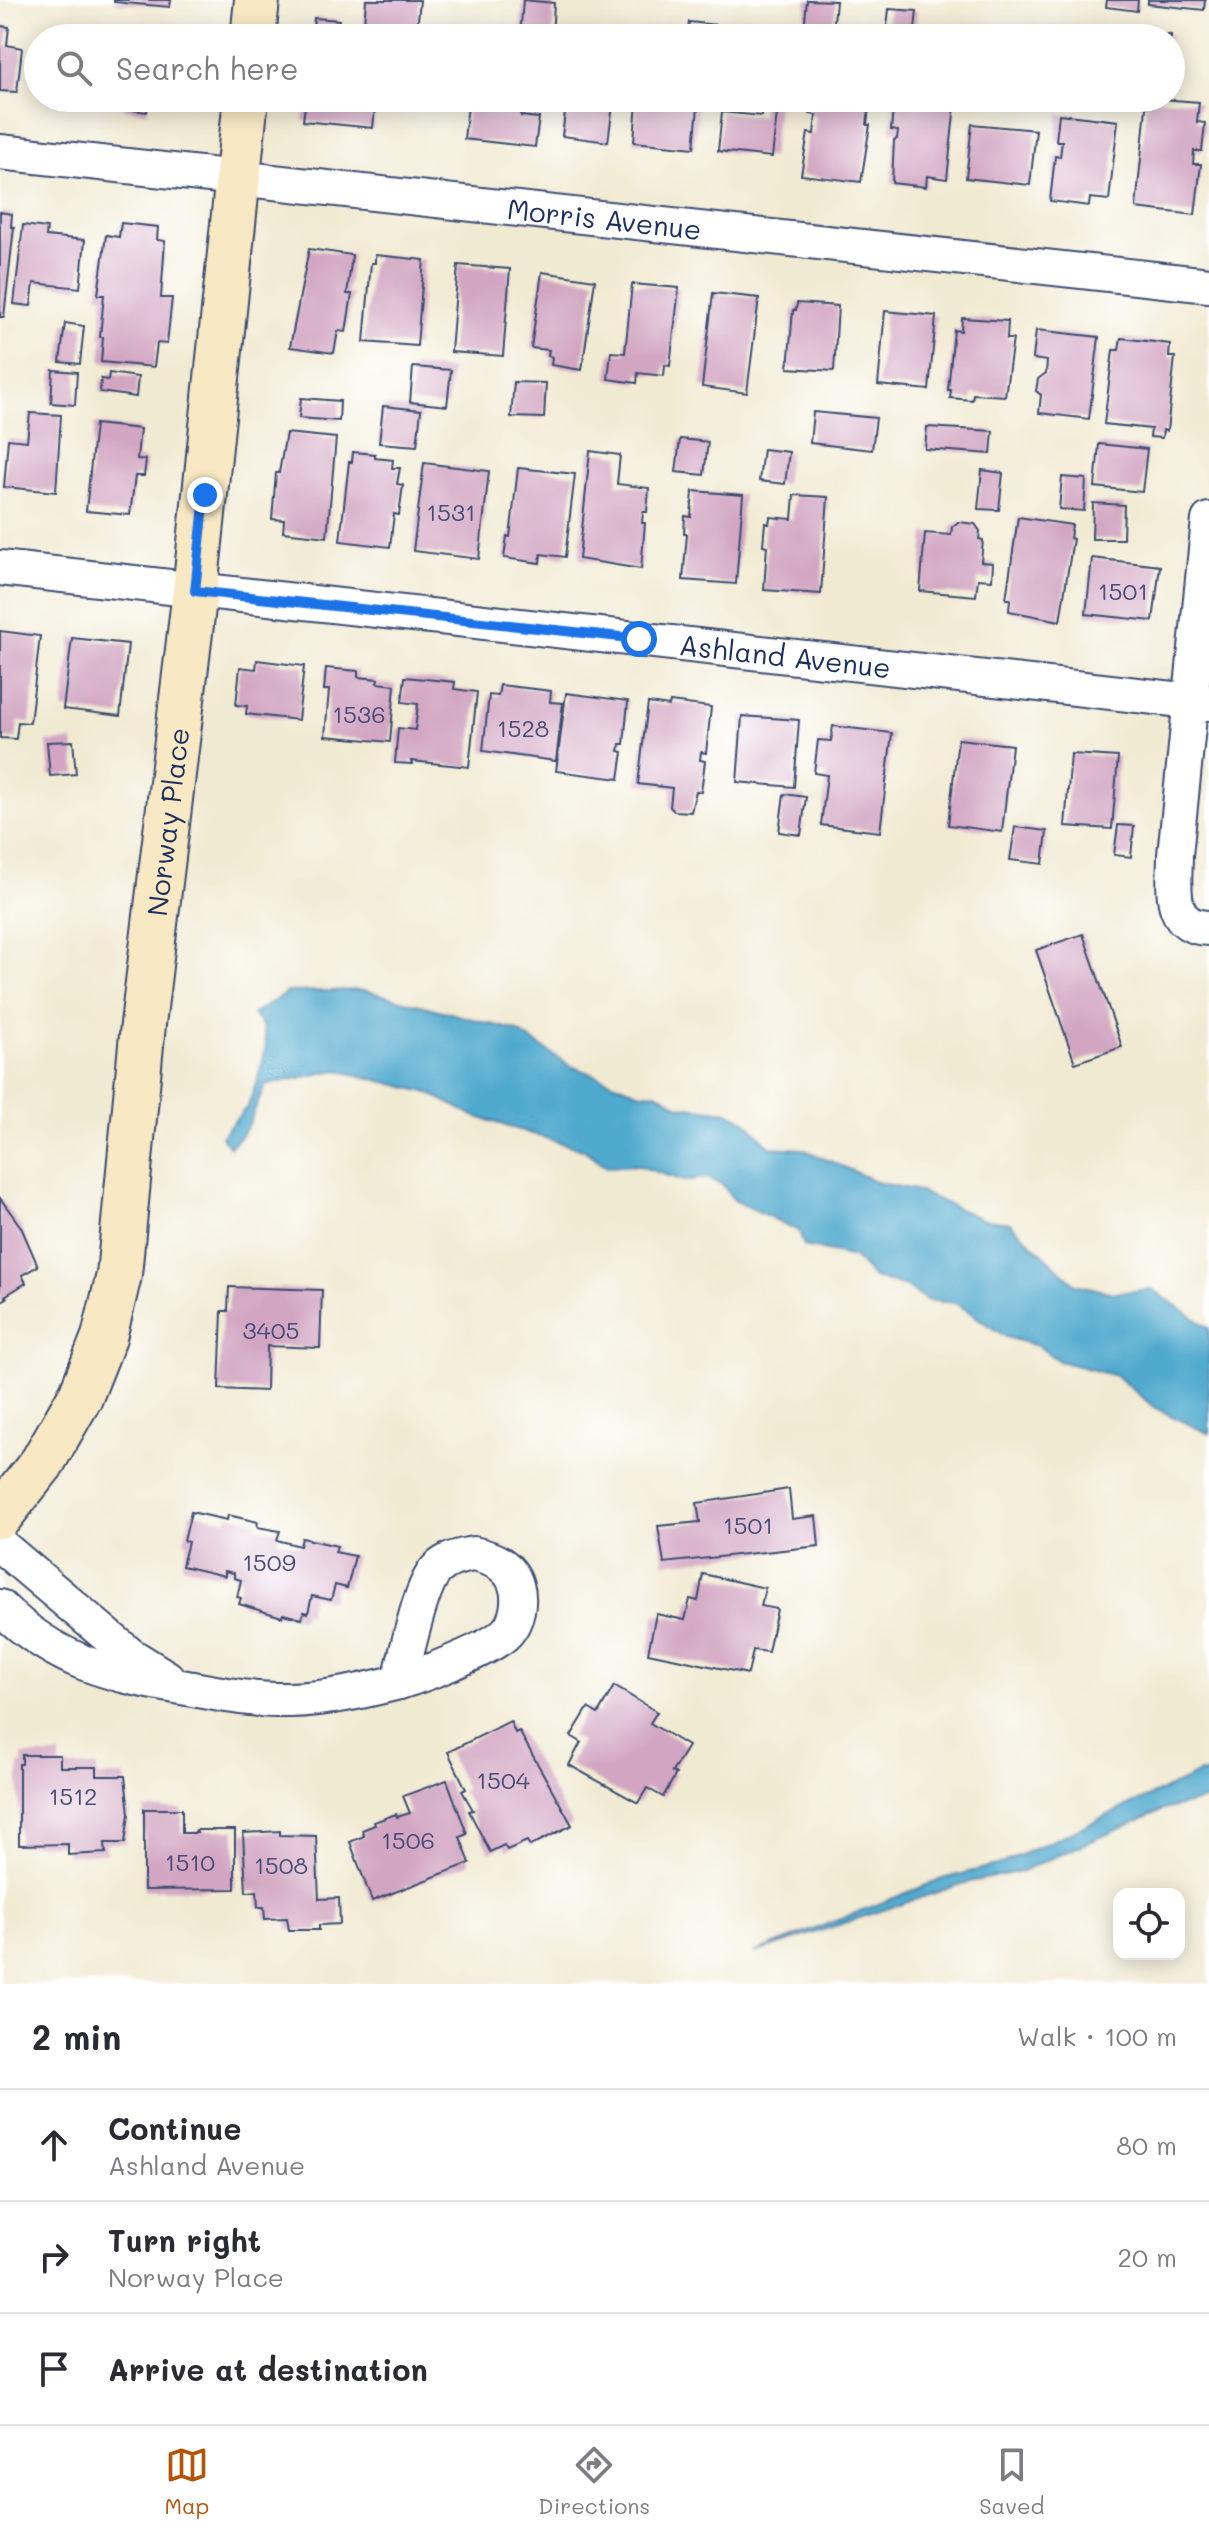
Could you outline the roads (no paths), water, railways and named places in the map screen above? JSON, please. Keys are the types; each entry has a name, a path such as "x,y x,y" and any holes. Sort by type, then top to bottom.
{"street":[{"path":"254,24 257,0"},
{"name":"Norway Place","path":"0,1516 42,1463 81,1395 104,1337 119,1275 143,1024 195,591 245,112"},
{"name":"Morris Avenue","path":"0,152 1209,285"},
{"path":"1209,520 1200,702 1175,855 1175,905 1180,917 1193,927 1209,928"},
{"name":"Ashland Avenue","path":"0,568 1200,702"},
{"path":"0,1545 130,1655 185,1688"},
{"path":"0,1607 35,1638 76,1661 129,1679 243,1698 290,1700 349,1694 399,1682"}],"water":[{"path":"364,990 517,1031 571,1066 641,1093 656,1092 680,1106 728,1112 746,1121 770,1147 803,1149 880,1183 915,1190 982,1219 1010,1223 1075,1284 1114,1293 1152,1289 1209,1328 1209,1434 1155,1408 1116,1376 1059,1361 1038,1346 1006,1337 956,1303 926,1300 905,1286 873,1278 854,1257 804,1246 799,1231 734,1200 722,1184 706,1178 683,1181 637,1165 607,1167 584,1150 474,1116 429,1093 337,1070 265,1085 247,1128 230,1147 221,1136 248,1106 266,1046 263,1027 253,1014 288,992"},
{"path":"1200,1773 1209,1773 1209,1799 1163,1810 1022,1871 965,1883 754,1953 942,1879 1001,1864"}]}
